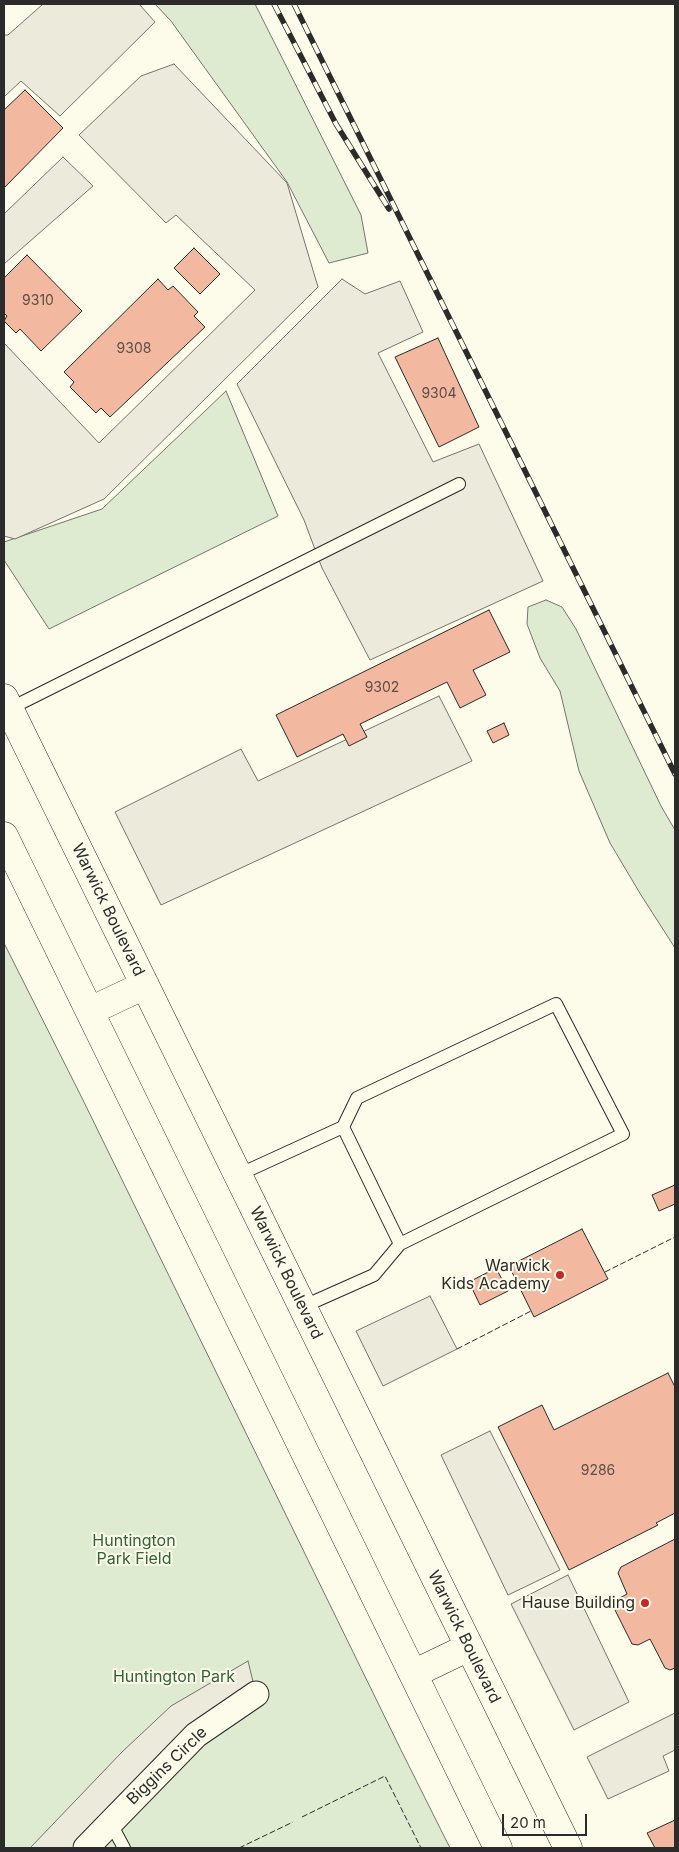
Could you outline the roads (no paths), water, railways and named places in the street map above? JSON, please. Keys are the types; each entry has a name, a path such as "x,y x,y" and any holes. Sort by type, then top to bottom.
{"main road":[{"name":"Warwick Boulevard","path":"5,706 145,985 568,1848"},
{"path":"4,836 498,1848"},
{"path":"90,1011 145,985"},
{"path":"413,1674 468,1647"}],"street":[{"name":"Biggins Circle","path":"86,1848 196,1735 256,1694"}],"lane":[{"path":"5,706 459,484"},
{"path":"238,1175 343,1127 357,1098 556,1004 623,1134 400,1244 374,1275 302,1307"},
{"path":"343,1127 400,1244"},
{"path":"110,1822 124,1848"}],"railway":[{"path":"274,4 336,124 389,209"},
{"path":"294,4 675,774"}],"place":[{"name":"Warwick Kids Academy","path":"560,1275"},
{"name":"Hause Building","path":"645,1603"}],"park label":[{"name":"Huntington Park Field","path":"134,1550"},
{"name":"Huntington Park","path":"174,1677"}]}
